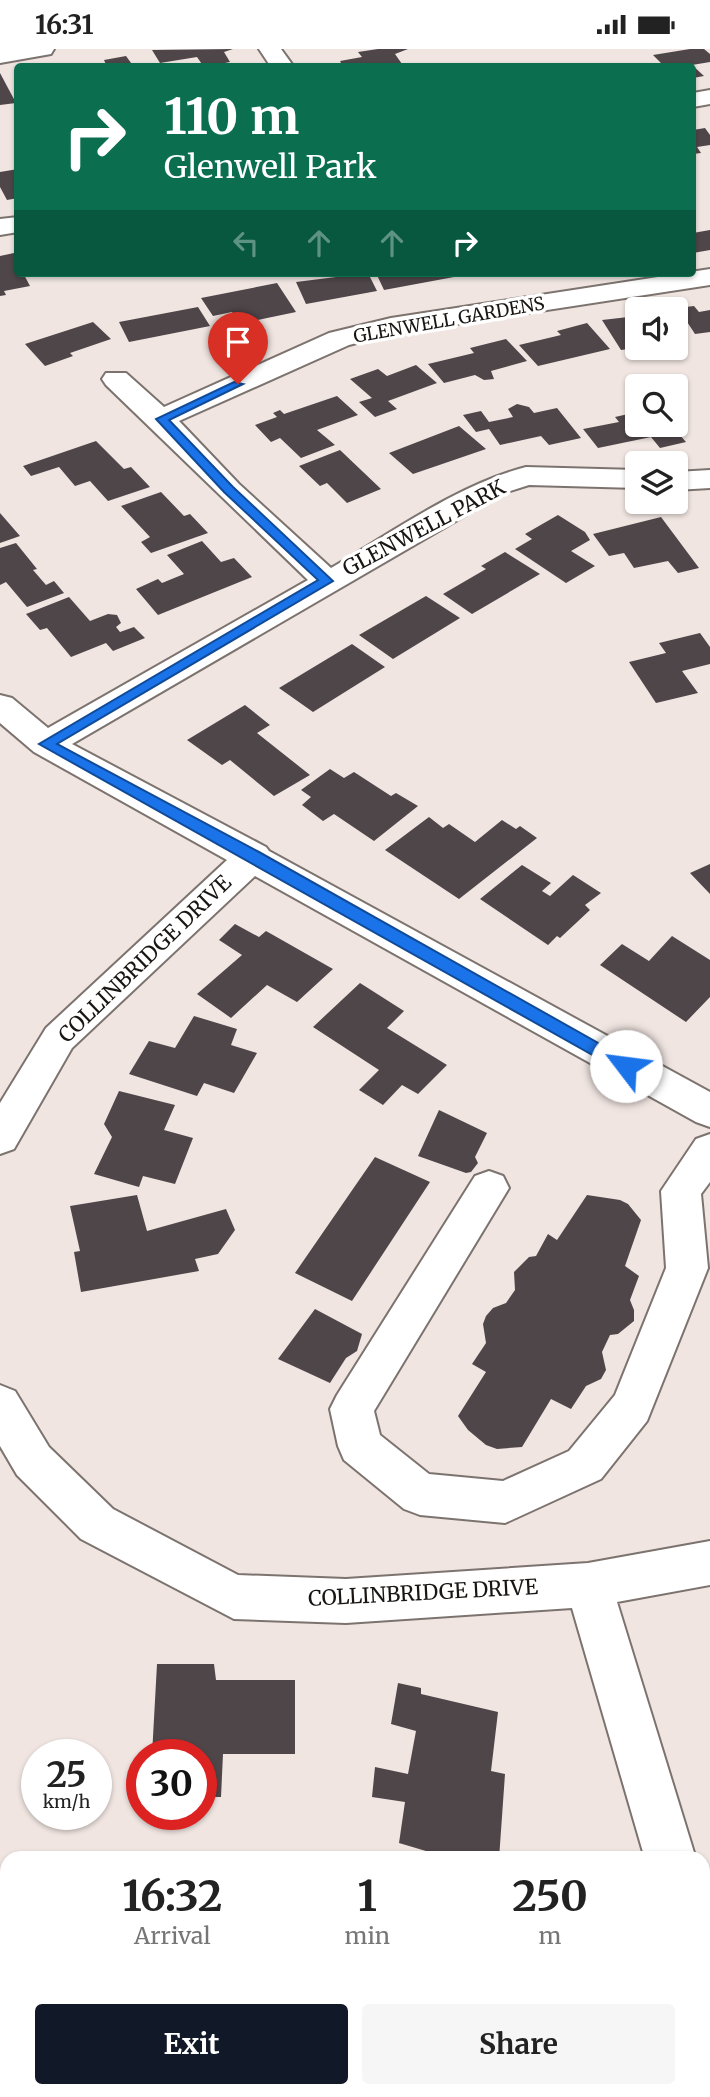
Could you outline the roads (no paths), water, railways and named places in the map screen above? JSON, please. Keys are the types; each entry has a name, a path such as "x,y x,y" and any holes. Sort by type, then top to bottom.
{"street":[{"path":"0,56 43,49"},
{"name":"GLENWELL GARDENS","path":"161,419 339,339 391,326 710,277"},
{"path":"116,379 161,419 229,489 327,581"},
{"name":"GLENWELL PARK","path":"46,744 494,487 526,476 625,479"},
{"path":"688,480 710,479"},
{"path":"0,706 46,744 254,856 710,1111"},
{"name":"COLLINBRIDGE DRIVE","path":"0,1138 58,1038 254,856"},
{"path":"489,1188 352,1409 360,1446 420,1494 505,1502 585,1465 632,1407 687,1268 681,1191 710,1150"},
{"name":"COLLINBRIDGE DRIVE","path":"0,1405 33,1461 96,1524 234,1597 346,1601 589,1584 710,1563"},
{"path":"589,1584 669,1851"}]}
